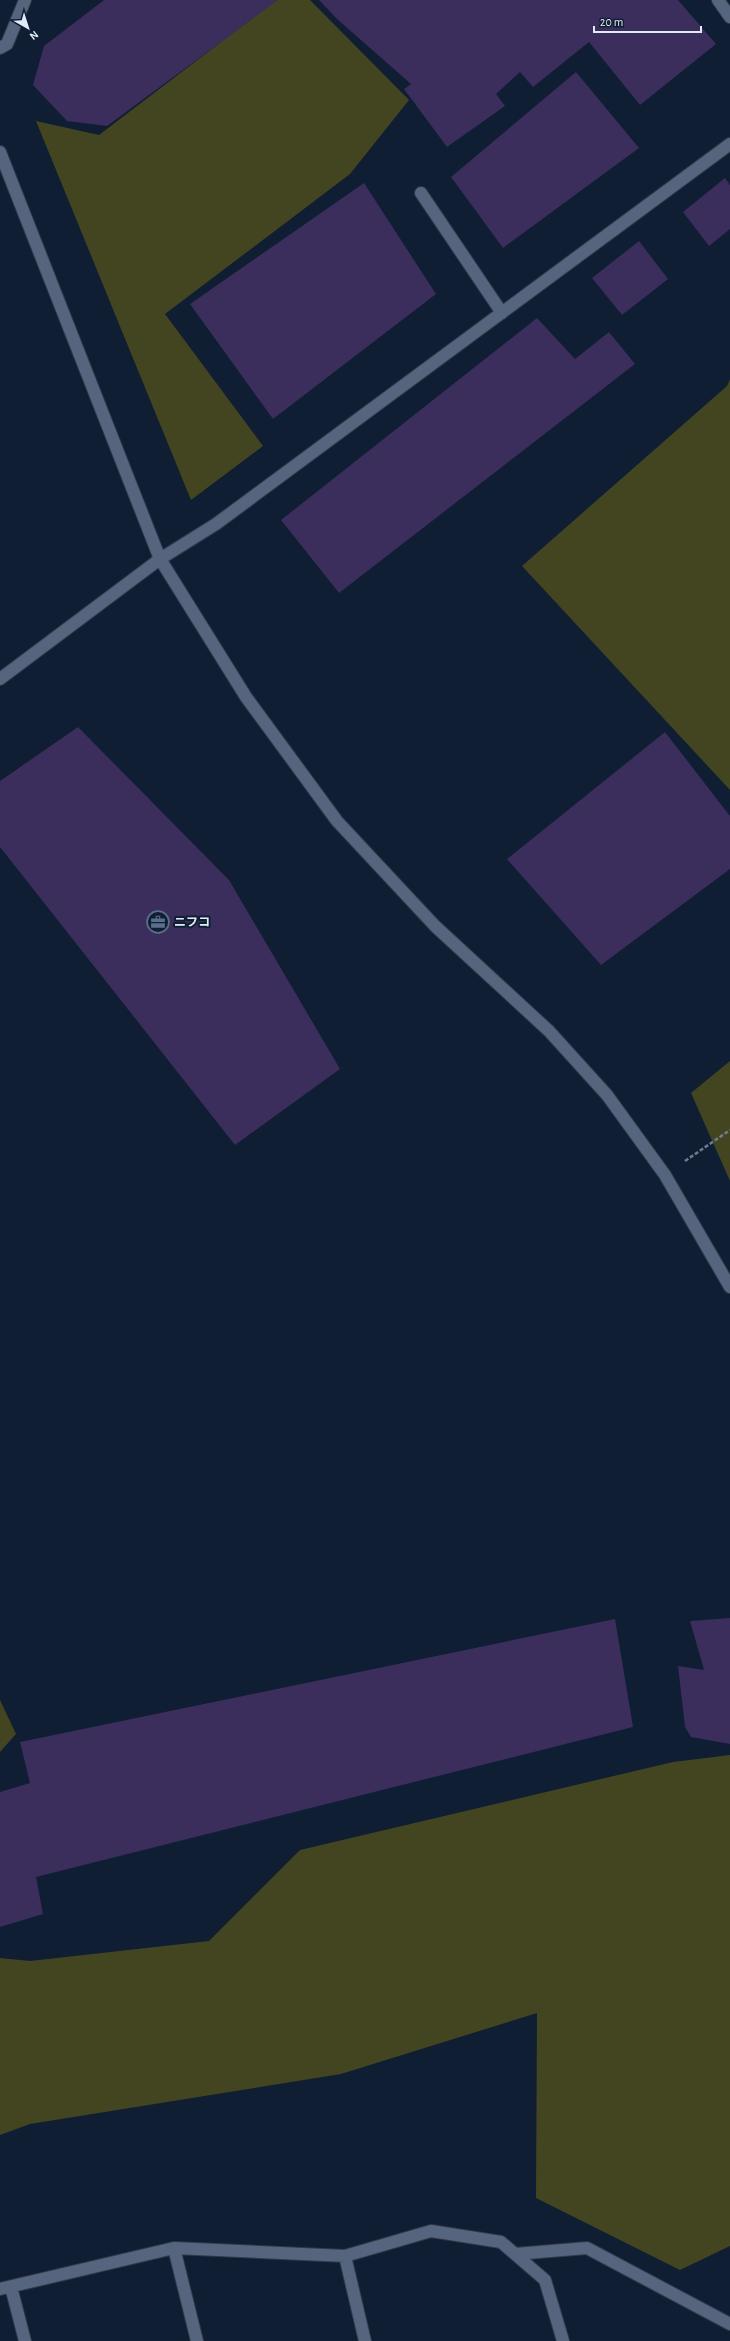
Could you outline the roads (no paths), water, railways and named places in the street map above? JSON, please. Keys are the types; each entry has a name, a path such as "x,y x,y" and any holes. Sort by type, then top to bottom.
{"street":[{"path":"0,48 7,44 25,0"},
{"path":"718,0 730,17"},
{"path":"0,679 160,559 216,524 730,144"},
{"path":"0,152 160,559 246,697 337,821 435,926 549,1031 607,1095 664,1175 730,1287"},
{"path":"421,192 502,312"},
{"path":"25,2341 6,2288 174,2248 345,2256 431,2231 501,2242 545,2280 563,2341"},
{"path":"174,2248 197,2341"},
{"path":"514,2254 587,2248 730,2324"},
{"path":"345,2256 365,2341"}],"place":[{"name":"ニフコ","path":"158,922"}]}
